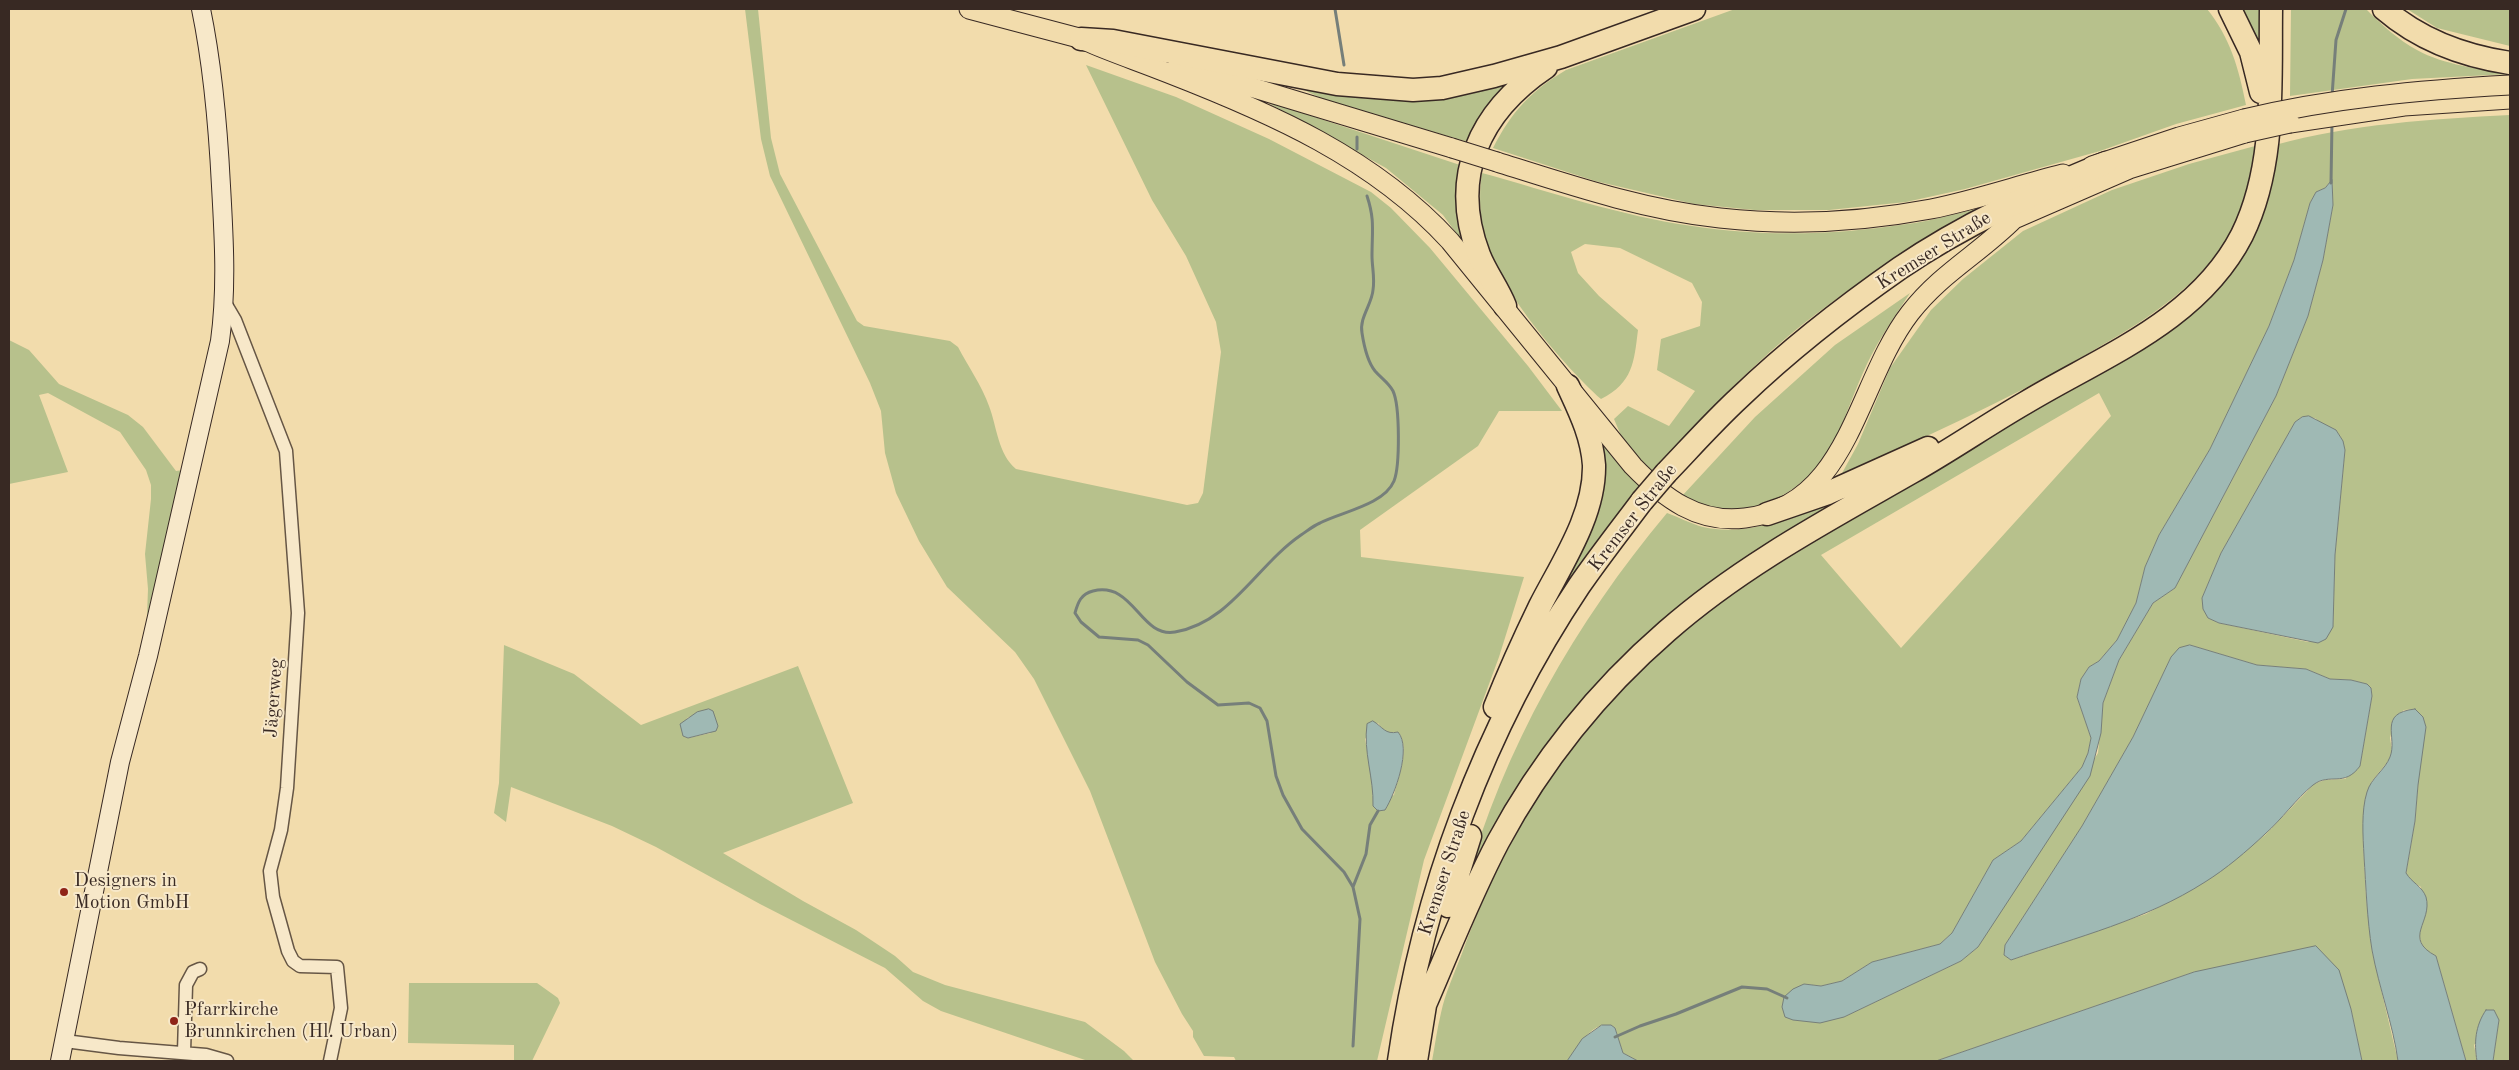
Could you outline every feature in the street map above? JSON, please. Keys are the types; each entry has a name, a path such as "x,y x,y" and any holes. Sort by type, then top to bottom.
{"highway":[{"path":"1081,39 1113,41 1337,84 1387,89 1442,88 1469,83 1561,57 1694,9"},
{"path":"2230,9 2252,52 2258,76 2266,150"},
{"path":"1424,1007 1473,893 1498,842 1522,800 1571,730 1632,663 1697,606 1761,560 1962,443 2024,403 2141,337 2186,305 2204,288 2231,254 2242,234 2259,191 2266,150 2271,9"},
{"path":"2384,9 2408,27 2435,42 2464,53 2510,63"},
{"path":"1505,306 1487,274 1472,237 1468,201 1469,173 1482,135 1499,106 1527,80 1561,57"},
{"name":"Kremser Straße","path":"1408,1057 1418,958 1444,864 1488,753 1528,671 1579,587 1740,397 1824,325 1901,268 1997,212 2039,191 2106,163"},
{"name":"Kremser Straße","path":"1671,478 1724,432 1761,395 1834,333 1913,277 2014,219"},
{"path":"1444,864 1447,844 1486,730 1521,646 1582,522 1589,502 1593,484 1592,447 1588,431 1568,386"},
{"path":"1766,514 1828,493 2024,403"},
{"name":"Kremser Straße","path":"1408,1057 1424,1007 1452,890 1485,795 1508,742 1531,695 1589,597 1648,506"}],"main road":[{"path":"201,9 210,53"},
{"path":"60,1061 120,762 148,656 220,342 225,303 221,180 210,53 210,9"},
{"path":"969,9 1169,62 1594,192 1684,213 1720,218 1801,222 1860,219 1932,209 2106,163 2179,137 2244,126 2360,111 2447,102 2510,99"},
{"path":"1081,39 1250,107 1352,160 1404,195 1428,217 1505,306 1633,466 1674,503 1689,510 1722,518 1736,519 1766,514 1803,495 1830,468 1842,448 1877,367 1910,313 1953,268 2014,219 2130,169 2244,126 2304,106 2387,94 2510,85"}],"street":[{"name":"Jägerweg","path":"225,303 235,320 281,435 289,470 298,637 293,679 287,788 281,830 270,875 273,897 288,951 293,961 300,966 338,966 341,1008 330,1061"},
{"path":"184,1052 186,985 193,972 200,969"},
{"path":"65,1041 120,1048 206,1054 226,1061"}],"green space":[{"path":"745,9 758,9 771,138 780,174 857,321 864,326 950,341 958,347 986,399 1005,456 1016,469 1187,505 1198,503 1203,493 1221,352 1216,322 1186,256 1152,200 1086,65 1176,97 1269,139 1371,192 1391,208 1430,248 1528,366 1562,411 1499,411 1478,446 1360,530 1361,557 1524,577 1499,657 1424,860 1377,1061 1236,1061 1234,1057 1204,1056 1193,1037 1193,1031 1155,962 1090,791 1034,679 1015,652 947,587 919,541 896,493 885,453 881,411 870,383 770,176 761,139","holes":["1378,723 1384,730 1391,733 1398,732 1402,738 1404,754 1394,795 1373,806 1374,789 1365,739"]},
{"path":"1735,9 2207,9 2228,42 2246,105 2176,124 2100,151 1965,189 1906,202 1829,210 1754,210 1694,204 1595,181 1493,148 1523,103 1542,86 1566,70"},
{"path":"2242,9 2262,9 2262,55"},
{"path":"2291,9 2366,9 2396,37 2428,55 2462,66 2510,74 2412,79 2290,96"},
{"path":"2407,9 2510,9 2510,46 2437,28"},
{"path":"1507,84 1493,99 1468,142 1327,101 1304,90 1370,98 1435,99 1462,96"},
{"path":"1263,100 1460,165 1458,214 1464,244 1443,215 1386,168"},
{"path":"2510,115 2510,1061 2493,1061 2499,1020 2474,1045 2477,1061 2466,1061 2436,956 2426,951 2420,941 2419,932 2424,919 2421,887 2411,881 2406,874 2415,821 2418,785 2415,709 2404,710 2396,716 2390,738 2392,750 2390,759 2372,781 2365,804 2363,840 2366,896 2372,951 2398,1061 2362,1061 2351,1009 2194,972 1936,1061 1638,1061 1623,1053 1615,1028 1607,1025 1600,1026 1587,1035 1567,1061 1432,1061 1440,1019 1450,984 1477,916 1513,839 1558,768 1583,734 1639,669 1669,641 1767,569 2193,310 2275,145 2362,127","holes":["2332,180 2333,205 2323,260 2308,316 2276,396 2175,588 2153,603 2119,660 2103,703 2098,753 1978,947 1961,961 1844,1017 1804,984 1821,986 1842,981 1872,962 1940,944 1952,933 1993,860 2021,841 2082,767 2088,753 2091,738 2077,697 2081,679 2089,667 2099,661 2117,640 2136,603 2145,567 2159,535 2210,449 2269,326 2294,260 2310,203 2316,192 2325,188","2099,393 2111,416 1901,648 1821,555","2302,417 2315,418 2336,431 2345,450 2335,555 2333,626 2308,642 2219,623 2208,618 2202,598 2221,553 2295,422","2190,645 2257,665 2306,669 2330,679 2351,680 2367,684 2371,688 2372,696 2360,766 2345,779 2325,780 2314,784 2265,835 2206,881 2146,914 2011,960 2004,955 2005,945 2082,826 2133,737 2171,657"]},
{"path":"2255,146 2247,187 2239,214 2226,240 2204,269 2173,298 2119,335 2023,389 1841,475 1858,444 1890,368 1931,310 1963,279 2023,231 2112,190 2189,164"},
{"path":"1482,173 1586,203 1665,222 1746,232 1800,233 1880,228 1916,223 1981,208 1917,245 1816,314 1772,350 1651,471 1622,438 1614,419 1628,406 1669,426 1695,391 1657,370 1661,339 1700,326 1702,302 1692,283 1620,248 1585,244 1571,252 1578,273 1599,296 1638,330 1633,362 1626,379 1612,393 1601,399 1570,368 1537,329 1521,308 1496,266 1485,239 1480,211"},
{"path":"1910,293 1872,355 1859,381 1838,434 1828,452 1802,482 1768,502 1750,508 1730,509 1706,506 1682,496 1755,417 1835,345"},
{"path":"9,340 29,350 59,384 128,415 143,427 176,471 183,470 147,616 148,589 145,554 151,485 146,470 120,432 48,393 39,395 68,472 9,484"},
{"path":"1597,433 1640,486 1595,545 1522,664 1591,525"},
{"path":"1856,492 1661,622 1624,654 1594,686 1537,757 1514,794 1465,886 1481,835 1500,785 1546,689 1602,598 1667,513 1703,527 1723,530 1742,529 1762,526 1801,514"},
{"path":"504,645 574,674 641,725 798,666 853,803 723,853 856,930 895,956 913,972 945,985 1085,1022 1124,1051 1134,1061 1088,1061 941,1011 923,1001 885,968 760,904 656,847 612,826 511,787 506,822 494,813 499,783","holes":["709,709 711,733 688,738 683,736 687,718"]},
{"path":"409,983 537,983 558,998 560,1003 532,1061 514,1061 514,1045 408,1043"}],"water":[{"path":"2332,180 2333,205 2323,260 2308,316 2276,396 2175,588 2153,603 2119,660 2103,703 2101,733 2090,776 1978,947 1961,961 1844,1017 1820,1023 1793,1020 1785,1017 1782,1007 1784,997 1793,989 1804,984 1821,986 1842,981 1872,962 1940,944 1952,933 1993,860 2021,841 2082,767 2088,753 2091,738 2077,697 2081,679 2089,667 2099,661 2117,640 2136,603 2145,567 2159,535 2210,449 2269,326 2294,260 2310,203 2316,192 2325,188"},
{"path":"2309,416 2336,430 2343,441 2345,450 2335,555 2333,627 2326,639 2318,643 2219,623 2208,618 2203,609 2202,598 2221,553 2295,422 2302,417"},
{"path":"2190,645 2257,665 2306,669 2330,679 2351,680 2367,684 2371,688 2372,696 2360,766 2354,773 2348,776 2319,781 2313,785 2244,853 2213,877 2182,895 2111,927 2011,960 2004,955 2005,945 2082,826 2133,737 2171,657 2179,648"},
{"path":"709,709 713,711 718,726 716,731 688,738 683,736 680,724 697,712"},
{"path":"2415,709 2423,717 2426,727 2415,821 2406,873 2426,897 2427,906 2421,929 2421,943 2436,956 2466,1061 2398,1061 2370,938 2363,840 2365,799 2369,787 2390,757 2392,749 2392,721 2396,715 2403,711"},
{"path":"1373,721 1387,731 1398,732 1402,739 1403,749 1403,759 1393,793 1385,810 1378,811 1373,806 1366,745 1367,724"},
{"path":"2316,946 2339,970 2351,1009 2362,1061 1936,1061 2194,972"},
{"path":"2486,1010 2494,1010 2499,1020 2493,1061 2477,1061 2476,1035"},
{"path":"1602,1025 1611,1025 1615,1028 1623,1053 1638,1061 1567,1061 1582,1039"}],"waterway":[{"path":"1335,9 1344,65"},
{"path":"2332,96 2336,40 2346,9"},
{"path":"2331,183 2332,122"},
{"path":"1357,137 1357,149"},
{"path":"1353,1046 1360,919 1353,887 1344,872 1302,829 1283,795 1276,776 1267,721 1260,708 1249,703 1218,705 1187,682 1148,645 1138,640 1099,637 1081,622 1075,613 1083,596 1093,591 1107,590 1118,594 1128,601 1153,627 1163,632 1175,632 1194,626 1212,617 1227,605 1285,547 1312,527 1372,502 1389,489 1396,473 1398,450 1397,409 1393,391 1370,363 1362,333 1362,322 1374,286 1372,219 1367,196"},
{"path":"1353,887 1366,854 1370,825 1378,811"},
{"path":"1615,1037 1742,987 1767,989 1787,998"}],"place":[{"name":"Designers in Motion GmbH","path":"64,892"},
{"name":"Pfarrkirche Brunnkirchen (Hl. Urban)","path":"174,1021"}]}
